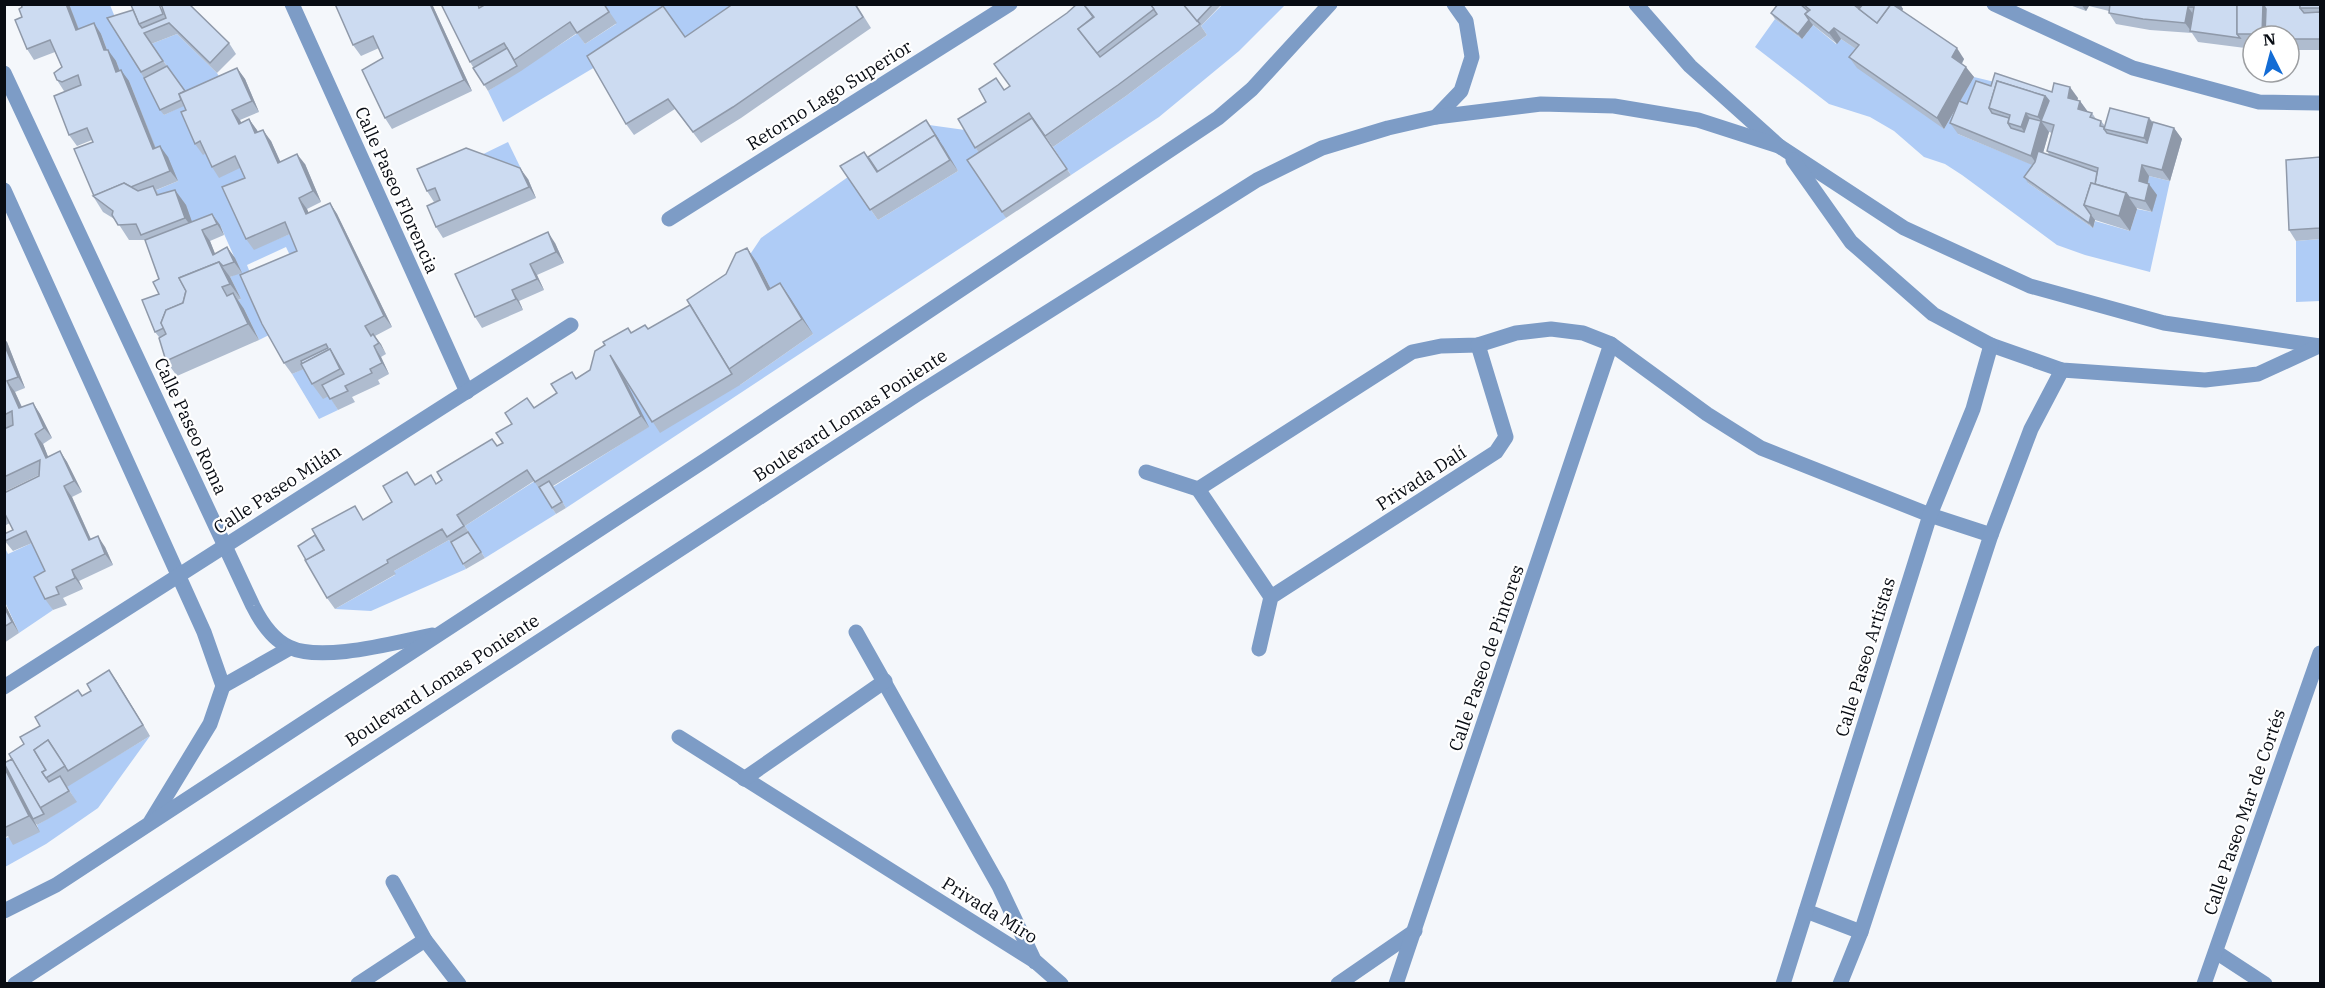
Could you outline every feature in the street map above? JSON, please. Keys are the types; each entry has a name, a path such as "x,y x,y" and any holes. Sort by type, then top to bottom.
{"street":[{"name":"Calle Paseo Florencia","path":"292,4 467,392"},
{"name":"Retorno Lago Superior","path":"669,219 1010,4"},
{"path":"4,911 56,885 707,459 1218,118 1252,89 1330,4"},
{"path":"1437,117 1461,91 1472,57 1466,21 1454,4"},
{"path":"1636,4 1690,66 1783,149 1904,228 2030,286 2164,323 2320,346"},
{"path":"1994,4 2133,68 2259,102 2320,103"},
{"name":"Calle Paseo Roma","path":"4,73 254,609 272,636 290,648"},
{"name":"Boulevard Lomas Poniente","path":"15,984 412,722 916,395 1257,180 1322,148 1388,128 1437,117 1541,104 1614,106 1698,120 1783,149"},
{"path":"1783,149 1851,242 1933,314 1991,345 2062,370 2205,381 2258,374 2320,346"},
{"path":"4,190 179,575 204,632 223,686 210,724 149,824"},
{"name":"Calle Paseo Milán","path":"4,687 571,325"},
{"path":"1198,489 1412,352 1441,346 1478,345 1516,333 1551,329 1583,333 1611,345 1707,414 1761,448 1930,515 1991,535"},
{"name":"Privada Dalí","path":"1271,597 1496,452 1506,437 1478,345"},
{"name":"Calle Paseo de Pintores","path":"1396,984 1611,345"},
{"name":"Calle Paseo Artistas","path":"1783,984 1930,515 1973,408 1991,345"},
{"path":"1840,984 1861,932 1991,535 2031,429 2062,370"},
{"path":"1146,472 1198,489 1271,597 1259,649"},
{"name":"Privada Miro","path":"856,632 999,886 1036,962"},
{"path":"223,686 290,648 309,652 347,651 439,634"},
{"name":"Calle Paseo Mar de Cortés","path":"2204,984 2320,653"},
{"path":"744,779 885,681"},
{"name":"Privada Miro","path":"679,737 1036,962"},
{"path":"393,882 425,940 459,984"},
{"path":"1806,910 1861,932"},
{"path":"1338,984 1415,931"},
{"path":"358,984 425,940"},
{"path":"2216,952 2265,984"},
{"path":"1036,962 1060,984"}],"shaded area":[{"path":"69,5 110,5 164,115 186,104 203,154 208,152 242,167 252,188 254,249 292,233 305,262 295,266 286,247 247,265 269,335 259,340 244,309 233,302 241,299 230,277 241,272 220,225 196,233 135,199 178,181 160,160 129,81 124,83 116,61 111,61 101,34 83,41"},
{"path":"604,5 757,5 692,48 595,67 503,122 488,91 578,33 585,44 616,24"},
{"path":"1222,5 1285,5 1239,51 1159,117 1071,175 1053,147 1207,35 1201,26"},
{"path":"1775,19 1802,39 1813,25 1836,44 1841,39 1867,56 1944,129 1974,77 2003,84 1958,134 2038,167 2028,183 2093,228 2095,221 2130,231 2137,209 2152,212 2146,192 2149,176 2170,181 2150,272 2057,245 1962,175 1945,164 1924,157 1894,131 1870,117 1829,104 1755,47"},
{"path":"177,34 217,73 225,87 193,102 151,44"},
{"path":"929,125 965,130 983,159 1006,218 566,508 553,487 648,427 612,355 740,385 813,334 779,305 758,264 747,259 761,238 848,177 878,220 958,171"},
{"path":"508,142 526,179 473,159"},
{"path":"2320,239 2320,301 2296,302 2296,241"},
{"path":"334,355 330,396 338,410 319,419 292,374"},
{"path":"535,481 556,514 485,558 465,526"},
{"path":"449,540 466,569 371,611 335,609 395,575 394,571"},
{"path":"34,542 53,582 42,588 53,610 19,633 5,602 4,546 8,554"},
{"path":"150,736 98,808 46,844 5,867 4,838 39,832 37,825 76,802 67,786"}],"building":[{"path":"21,4 66,4 76,30 94,23 104,50 108,50 116,72 121,70 153,149 160,146 170,171 131,187 124,183 94,196 74,149 93,142 87,128 69,135 54,96 81,85 78,75 62,82 57,80 54,73 62,67 50,40 27,49 15,20 22,17 19,9 22,7"},
{"path":"159,4 163,14 139,24 131,5"},
{"path":"161,4 189,4 229,43 210,63 169,23 144,33 163,61 141,72 107,18 133,10 142,28 166,18"},
{"path":"335,4 430,4 464,80 385,118 362,70 383,58 373,36 353,45"},
{"path":"441,4 478,4 479,8 486,4 604,4 609,12 577,33 570,22 514,60 504,43 470,62"},
{"path":"733,4 855,4 863,17 693,132 668,99 626,124 587,56 663,6 685,37"},
{"path":"1077,4 1087,4 1085,6 1093,17 1078,29 1100,57 1157,14 1150,4 1183,4 1200,24 1045,136 1029,113 975,148 958,119 986,102 979,89 996,78 1004,90 1010,86 994,64"},
{"path":"1087,4 1150,4 1154,9 1097,53 1078,29 1094,17 1085,6"},
{"path":"1183,4 1213,4 1197,21"},
{"path":"1778,4 1800,4 1808,11 1805,14 1809,20 1798,34 1771,13"},
{"path":"1803,4 1855,4 1877,23 1892,4 1957,48 1952,57 1966,67 1937,118 1849,57 1859,45 1834,28 1829,33 1805,14 1810,10"},
{"path":"1863,4 1891,4 1877,23 1859,9"},
{"path":"2110,4 2237,4 2237,34 2240,38 2190,31 2194,7 2188,7 2185,23 2109,13"},
{"path":"2237,4 2263,4 2262,24 2241,24 2241,34 2237,34"},
{"path":"2263,4 2300,4 2304,13 2320,12 2320,39 2301,39 2301,24 2265,24 2266,9"},
{"path":"2300,4 2320,4 2320,8 2300,8"},
{"path":"507,48 517,66 484,85 473,68"},
{"path":"167,66 185,91 179,94 181,100 160,110 144,78"},
{"path":"237,68 252,101 232,110 239,124 249,119 255,133 263,130 278,163 297,154 313,191 299,198 306,214 330,203 384,316 365,326 379,343 374,346 382,363 370,369 372,373 345,386 348,391 330,399 322,385 344,374 330,349 302,364 301,361 328,348 326,344 284,363 262,324 240,275 297,251 285,222 246,239 222,187 245,178 235,156 212,167 200,141 195,144 181,112 186,110 179,94"},
{"path":"1995,73 2052,92 2054,83 2070,87 2068,98 2080,101 2078,109 2092,113 2090,117 2101,121 2100,126 2104,127 2107,133 2147,143 2153,122 2174,128 2162,170 2142,165 2139,181 2149,184 2145,201 2095,184 2098,168 2047,151 2054,125 2041,121 2031,156 1950,123 1959,101 1967,104 1976,81 1991,86","holes":["1997,81 2045,96 2049,101 2041,121 2029,118 2024,132 2011,128 2008,123 2009,118 1992,113 1989,108"]},
{"path":"1997,81 2045,96 2038,117 2026,113 2021,127 2008,123 2010,115 1989,108"},
{"path":"2110,108 2149,118 2144,138 2104,129"},
{"path":"1032,118 1067,169 1002,212 967,160"},
{"path":"926,120 939,141 935,135 878,172 868,157"},
{"path":"935,135 950,160 870,210 840,166 864,152 877,172"},
{"path":"466,148 520,168 529,187 436,227 427,206 440,200 435,188 427,191 417,169"},
{"path":"2038,151 2097,172 2095,184 2091,183 2084,205 2091,215 2089,223 2024,177 2035,162"},
{"path":"2320,157 2320,228 2289,230 2286,160"},
{"path":"124,183 138,191 153,186 157,195 175,190 185,218 141,235 136,224 118,225 112,215 113,211 93,196"},
{"path":"2091,183 2126,193 2119,216 2084,205"},
{"path":"212,214 217,224 202,230 213,255 227,247 234,262 223,266 219,262 179,278 186,291 183,303 166,310 161,323 164,328 155,332 142,300 159,294 153,282 159,279 145,240"},
{"path":"548,232 556,252 530,264 537,279 512,290 516,299 475,317 455,274"},
{"path":"747,248 768,290 780,283 802,319 729,369 687,300 726,274 736,253"},
{"path":"219,262 230,284 222,287 227,296 233,293 248,324 166,361 159,338 166,334 161,323 166,310 183,303 186,291 179,278"},
{"path":"690,305 732,374 652,422 610,355 641,416 535,482 527,470 457,515 464,526 447,537 442,529 327,598 305,560 324,550 312,529 355,506 363,520 392,502 383,486 407,472 415,485 431,475 436,484 442,480 437,472 492,439 497,446 503,443 496,433 512,424 505,413 527,398 534,408 557,393 551,384 572,372 576,379 590,370 595,351 605,345 603,342 628,328 631,333 645,325 648,329"},
{"path":"4,344 18,377 7,381 19,408 33,403 44,428 35,434 46,458 60,451 74,481 64,486 89,540 98,536 105,554 72,570 75,578 56,587 59,594 45,599 34,577 45,571 26,531 4,540 4,534 13,530 4,512 4,493 39,476 40,460 4,477 4,429 13,425 12,411 4,415"},
{"path":"330,349 340,369 312,384 301,364"},
{"path":"549,481 562,502 552,508 539,487"},
{"path":"468,532 481,552 463,564 451,542"},
{"path":"315,535 324,550 306,560 298,546"},
{"path":"4,607 12,622 4,627"},
{"path":"109,670 143,725 68,771 48,740 34,750 46,770 42,772 49,782 60,776 69,791 40,808 9,754 24,744 20,737 40,726 35,717 78,690 82,696 91,691 87,684"},
{"path":"48,740 65,766 46,778 42,772 46,770 34,750"},
{"path":"12,759 44,814 33,819 4,763"},
{"path":"4,767 29,816 4,828"}]}
